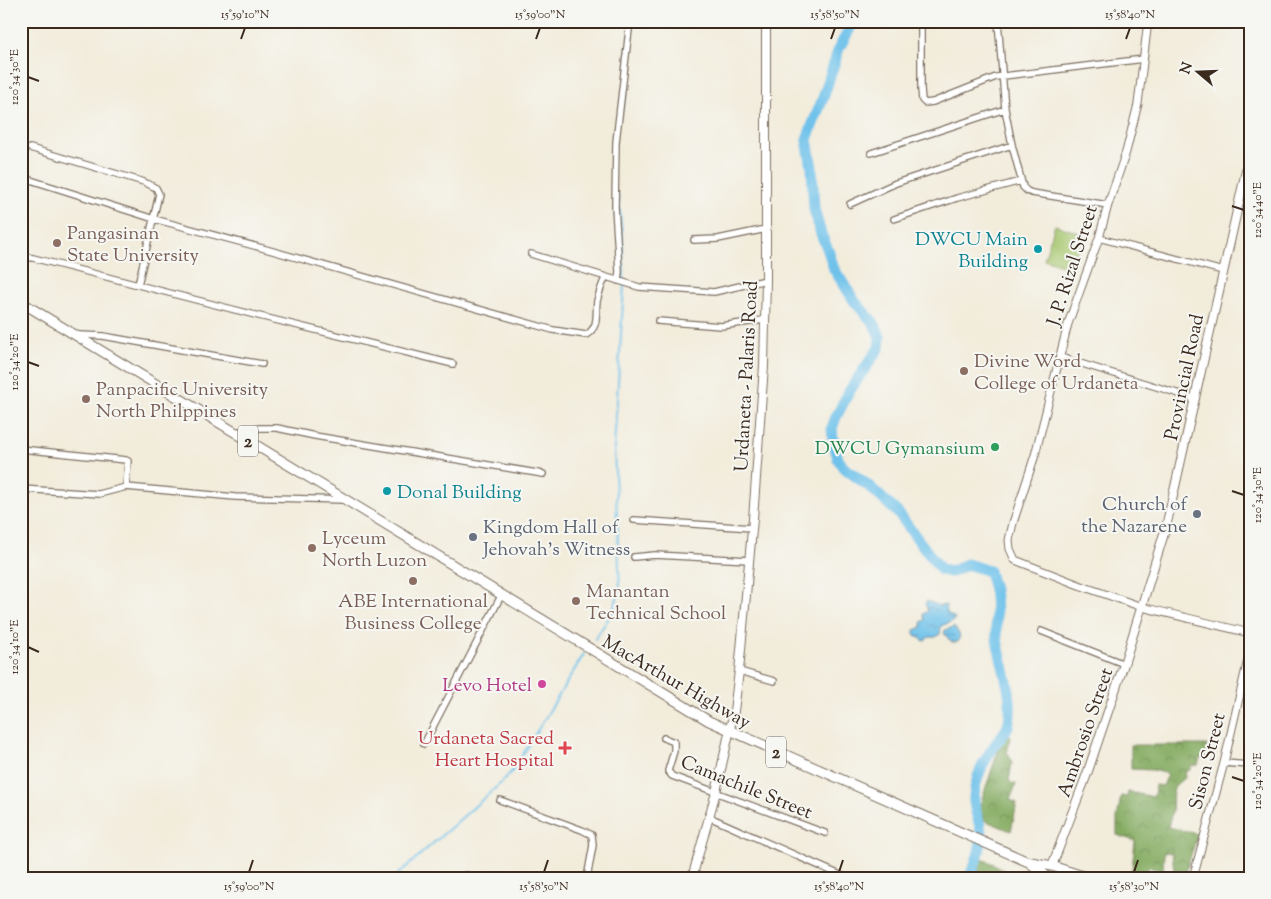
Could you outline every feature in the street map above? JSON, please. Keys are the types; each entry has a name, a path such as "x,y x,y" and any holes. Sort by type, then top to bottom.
{"main road":[{"name":"Urdaneta - Palaris Road","path":"693,875 730,732 739,671 752,528 764,366 766,280 766,21"},
{"name":"Provincial Road","path":"1142,607 1166,527 1250,153"},
{"name":"MacArthur Highway","path":"21,302 344,500 502,594 684,708 730,732 1030,863 1048,878"},
{"name":"Ambrosio Street","path":"1052,866 1087,774 1142,607"},
{"name":"MacArthur Highway","path":"1030,863 1052,866 1089,878"},
{"path":"1048,878 1052,866"}],"street":[{"path":"619,282 615,207 616,142 630,21"},
{"path":"921,21 921,89 922,100 925,103 933,102 1001,76 1144,59"},
{"path":"998,21 1005,109 1021,182 1027,191 1108,205"},
{"name":"J. P. Rizal Street","path":"1148,21 1138,104 1126,152 1099,238 1072,311 1035,455 1013,523 1009,540 1010,549 1015,560 1027,566 1142,607 1250,633"},
{"path":"1238,21 1250,22"},
{"path":"870,153 1005,109"},
{"path":"850,204 896,183 1012,145"},
{"path":"30,148 153,185 156,188 159,194 138,285"},
{"path":"21,177 154,219 553,330 586,335 593,331 597,303 605,278"},
{"path":"894,219 957,198 1021,182"},
{"path":"694,240 718,239 766,229"},
{"path":"1099,238 1223,271"},
{"path":"531,254 633,286 714,292 766,280"},
{"path":"21,261 24,257 34,258 453,364"},
{"path":"658,321 721,326 764,320"},
{"path":"75,335 103,336 262,364"},
{"path":"1060,357 1196,399"},
{"path":"234,432 260,428 277,428 543,474"},
{"path":"21,449 126,460 128,461 126,487"},
{"path":"21,489 99,494 126,487 235,497 344,500"},
{"path":"634,520 752,528"},
{"path":"634,557 655,555 749,560"},
{"path":"424,744 502,594"},
{"path":"1041,632 1124,664"},
{"name":"Sison Street","path":"1193,878 1224,763 1250,651"},
{"path":"739,671 774,680"},
{"name":"Camachile Street","path":"664,738 674,742 675,746 668,770 670,774 826,833"},
{"path":"1224,763 1250,765"},
{"path":"500,800 592,835 593,845 587,878"},
{"path":"709,817 847,878"},
{"path":"466,875 477,878"},
{"path":"693,875 703,878"}],"green space":[{"path":"1055,225 1083,234 1071,268 1044,259"},
{"path":"1004,733 1011,737 1007,754 1012,763 1009,780 1011,783 1016,784 1010,800 1017,803 1011,831 976,817"},
{"path":"1131,745 1207,745 1206,759 1200,758 1198,765 1191,766 1190,770 1186,771 1185,778 1176,785 1173,792 1172,812 1168,827 1198,834 1185,873 1174,870 1172,853 1164,852 1163,871 1148,867 1146,874 1132,870 1135,841 1117,835 1117,818 1121,796 1127,797 1128,792 1154,797 1155,785 1163,786 1168,774 1152,770 1131,769"},
{"path":"980,858 996,865 1007,873 995,878 971,878"}],"water":[{"path":"927,601 939,606 946,605 947,613 955,618 953,621 941,626 940,634 936,637 929,637 924,641 914,634 915,630 922,627 921,622 925,620 923,614 928,611 925,603"},
{"path":"954,627 960,635 958,642 951,642 944,633 945,630"}],"waterway":[{"path":"854,21 839,48 807,139 812,168 814,209 821,234 834,269 855,302 874,323 880,337 879,348 850,390 836,417 832,428 833,440 838,459 843,467 870,487 898,513 941,570 951,572 967,564 989,571 994,588 997,639 1009,693 1010,716 1007,728 987,757 976,783 974,801 981,840 977,860 969,878"},
{"path":"622,110 627,91 628,61"},
{"path":"618,195 622,230 624,280"},
{"path":"595,639 612,613 620,590 614,448 624,285"},
{"path":"394,878 501,783 514,769 584,654"}],"place":[{"name":"Pangasinan State University","path":"57,243"},
{"name":"DWCU Main Building","path":"1038,249"},
{"name":"Divine Word College of Urdaneta","path":"964,371"},
{"name":"Panpacific University North Philppines","path":"86,399"},
{"name":"DWCU Gymansium","path":"995,447"},
{"name":"Donal Building","path":"387,491"},
{"name":"Church of the Nazarene","path":"1197,514"},
{"name":"Kingdom Hall of Jehovah's Witness","path":"473,537"},
{"name":"Lyceum North Luzon","path":"312,548"},
{"name":"ABE International Business College","path":"413,581"},
{"name":"Manantan Technical School","path":"576,601"},
{"name":"Levo Hotel","path":"542,684"},
{"name":"Urdaneta Sacred Heart Hospital","path":"565,748"}]}
